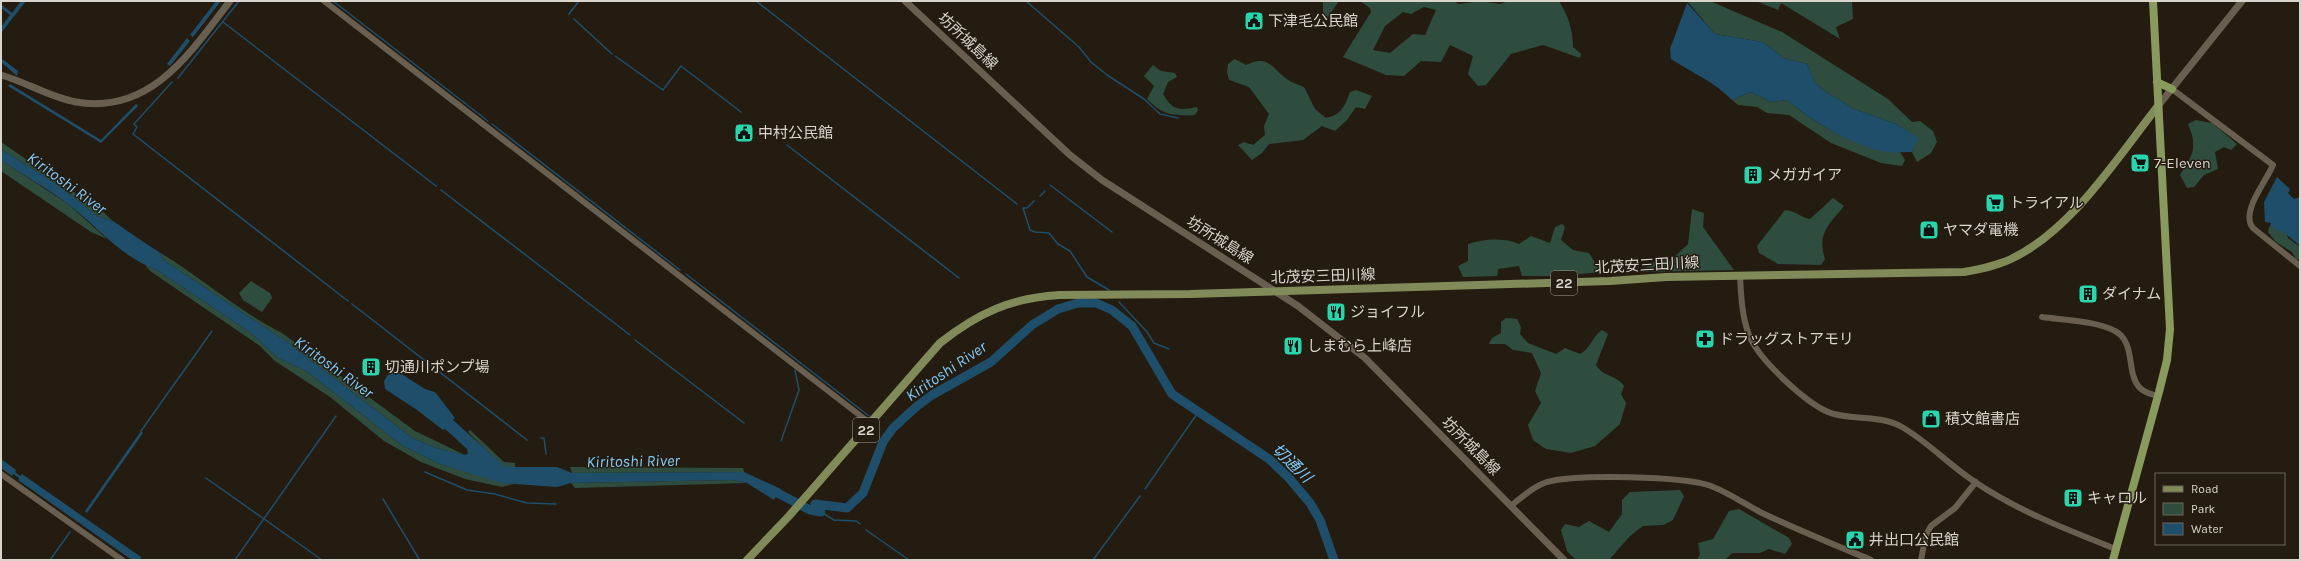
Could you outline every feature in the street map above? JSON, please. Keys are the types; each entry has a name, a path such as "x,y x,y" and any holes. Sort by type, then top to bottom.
{"highway":[{"path":"2113,560 2167,360 2170,329 2152,1"},
{"path":"2157,82 2172,89"}],"main road":[{"path":"1,75 49,94 76,102 111,102 130,96 157,84 178,66 230,1"},
{"name":"坊所城島線","path":"905,1 1070,155 1102,180 1276,292 1326,326 1365,358 1512,505 1564,560"},
{"path":"2158,106 2242,1"},
{"name":"北茂安三田川線","path":"871,424 940,343 964,324 991,309 1039,296 1276,292 1740,276 1964,272 1992,266 2010,260 2030,249 2069,217 2158,106"},
{"name":"22","path":"747,560 792,513 871,424"}],"street":[{"path":"324,1 871,424"},
{"path":"2172,89 2273,165 2248,210 2248,220 2253,228 2300,266"},
{"path":"1740,276 1744,318 1750,336 1757,349 1808,400 1821,409 1836,415 1894,423 1910,433 1976,482 2048,522 2116,549"},
{"path":"2042,317 2078,322 2115,331 2127,345 2137,384 2142,391 2158,396"},
{"path":"1,474 122,560"},
{"path":"1512,505 1529,492 1546,483 1562,479 1666,480 1697,483 1716,488 1779,520 1871,560"},
{"path":"1921,560 1926,535 1932,526 1955,508 1976,482"}],"green space":[{"path":"1323,1 1339,1 1328,17 1323,15"},
{"path":"1360,1 1453,1 1459,4 1480,1 1500,4 1508,1 1559,1 1569,23 1573,47 1581,54 1580,58 1543,45 1511,54 1486,85 1478,86 1468,74 1473,56 1450,45 1441,62 1421,61 1404,76 1386,75 1343,57 1371,12 1370,8","holes":["1424,7 1436,10 1425,35 1413,34 1390,53 1373,50 1385,26 1403,12 1411,14"]},
{"path":"1687,1 1710,1 1782,32 1888,99 1912,122 1920,121 1933,131 1937,142 1931,153 1917,162 1912,152 1917,138 1896,124 1854,109 1826,92 1815,83 1807,64 1783,58 1763,42 1715,34"},
{"path":"1756,1 1852,1 1853,19 1836,27 1840,39 1781,3 1778,10"},
{"path":"1235,59 1246,65 1260,61 1269,64 1289,80 1304,87 1315,109 1326,118 1335,115 1342,109 1350,92 1356,90 1372,96 1365,109 1356,107 1347,120 1335,131 1322,126 1303,140 1269,144 1262,153 1252,160 1238,145 1244,142 1253,145 1265,135 1264,126 1269,114 1249,87 1229,80 1227,72 1228,64"},
{"path":"1153,65 1161,71 1175,73 1177,77 1168,82 1163,94 1166,99 1177,108 1185,109 1197,107 1198,110 1195,115 1174,115 1168,113 1158,108 1147,99 1154,86 1144,76"},
{"path":"1751,92 1771,102 1787,100 1811,118 1840,135 1870,147 1885,151 1900,152 1905,160 1902,166 1881,163 1831,143 1789,115 1767,113 1757,107 1738,105 1732,100"},
{"path":"2196,120 2212,123 2237,144 2231,150 2224,147 2215,152 2218,169 2204,175 2194,187 2187,188 2180,175 2193,151 2193,139 2188,124"},
{"path":"1,142 103,212 113,221 97,216 55,183 1,149"},
{"path":"1,160 68,204 107,239 91,232 1,171"},
{"path":"1833,198 1844,206 1829,225 1823,236 1822,243 1825,259 1821,265 1778,264 1759,253 1757,246 1785,210 1810,219"},
{"path":"1692,209 1704,213 1703,227 1734,270 1639,272 1660,258 1671,260 1688,244"},
{"path":"1562,224 1565,227 1561,240 1573,250 1589,253 1601,272 1560,276 1522,276 1519,266 1498,269 1497,276 1463,277 1458,266 1468,261 1468,244 1480,241 1507,240 1519,244 1531,236 1550,243 1555,227"},
{"path":"2273,225 2286,232 2288,238 2300,247 2300,260 2296,259 2292,252 2276,242 2268,232 2269,227"},
{"path":"159,252 190,272 250,315 282,333 415,431 465,455 436,448 412,438 287,342 163,260"},
{"path":"145,265 157,270 251,333 278,358 306,371 403,446 440,464 502,482 514,484 502,487 465,479 421,462 384,441 330,397 275,361 260,346 150,271"},
{"path":"251,281 270,293 272,298 262,312 243,300 239,293"},
{"path":"1506,318 1517,319 1521,327 1520,334 1528,343 1556,354 1565,348 1580,354 1602,330 1608,334 1596,365 1602,372 1621,382 1624,386 1621,394 1626,403 1620,424 1595,446 1571,453 1546,449 1533,440 1528,425 1541,403 1535,391 1541,373 1532,353 1513,350 1505,344 1489,344 1492,338 1501,333 1501,322"},
{"path":"470,430 504,462 515,463 515,467 505,467 499,463 468,432"},
{"path":"570,467 743,468 744,472 572,473"},
{"path":"732,480 747,483 575,488 571,483"},
{"path":"1680,490 1684,496 1673,520 1663,525 1643,526 1630,536 1609,560 1576,560 1567,551 1561,530 1565,524 1579,527 1589,521 1609,532 1622,514 1622,500 1630,492"},
{"path":"1739,509 1789,538 1792,544 1785,554 1769,549 1760,553 1732,553 1725,560 1697,560 1700,554 1698,543 1713,539 1729,511"}],"water":[{"path":"21,1 26,1 1,33 1,27 10,15 1,8 1,4 12,13"},
{"path":"216,1 221,1 193,37 190,35"},
{"path":"1687,3 1715,34 1763,42 1783,58 1807,64 1815,83 1826,92 1854,109 1896,124 1918,138 1912,152 1888,152 1862,145 1821,125 1787,100 1771,102 1751,92 1732,100 1711,83 1671,59 1670,49"},
{"path":"187,38 190,41 170,66 167,64"},
{"path":"1,58 18,71 17,76 1,62"},
{"path":"10,84 101,140 136,104 138,106 101,143 8,86"},
{"path":"1,149 55,183 97,216 113,221 159,252 163,260 287,342 412,438 436,448 465,455 468,454 467,449 445,429 443,430 417,410 385,389 384,381 389,373 397,371 425,389 435,392 455,418 453,420 505,467 557,467 572,473 744,472 781,489 774,500 747,483 732,480 571,483 557,487 502,483 440,464 403,446 306,371 278,358 251,333 157,270 132,257 110,241 79,213 52,192 1,160"},
{"path":"2277,177 2290,189 2288,193 2294,199 2300,197 2300,246 2286,234 2270,226 2271,223 2265,222 2264,202"},
{"path":"141,431 143,433 87,513 85,511"},
{"path":"1,459 16,470 15,472 20,476 22,474 141,557 140,560 132,560 18,480 19,478 13,474 12,476 1,468"}],"waterway":[{"path":"178,78 239,1"},
{"path":"333,1 488,121"},
{"path":"569,14 579,1"},
{"path":"756,1 1017,204"},
{"path":"1026,1 1079,47 1091,62 1107,75 1144,99 1160,114 1178,118"},
{"path":"574,19 612,54"},
{"path":"223,22 436,186"},
{"path":"615,56 663,90 681,66 741,112"},
{"path":"172,82 134,124 137,127 133,134 348,301"},
{"path":"492,124 680,270"},
{"path":"787,145 959,278"},
{"path":"1050,185 1112,232"},
{"path":"441,190 630,335"},
{"path":"1040,196 1045,191"},
{"path":"1034,201 1027,208 1023,208 1030,230 1049,233 1058,244 1070,251 1087,277 1109,290"},
{"path":"686,274 869,416"},
{"path":"1119,302 1147,332 1154,343 1169,349"},
{"name":"Kiritoshi River","path":"768,488 810,510 821,512 815,504 847,508 863,493 883,442 893,428 916,407 932,395 991,362 1032,325 1058,309 1078,303 1096,303 1112,310 1132,326 1172,394 1269,459 1289,478 1310,503 1320,520 1334,560"},
{"path":"352,304 527,440"},
{"path":"141,431 212,331"},
{"path":"635,340 744,423"},
{"path":"781,441 799,390 795,370"},
{"path":"1145,489 1199,411"},
{"path":"235,560 336,416"},
{"path":"541,438 544,438 546,454"},
{"path":"425,472 467,490 495,494 527,503 556,504"},
{"path":"206,478 322,560"},
{"path":"1093,560 1140,496"},
{"path":"383,499 419,559"},
{"path":"821,512 834,520 856,521 860,524"},
{"path":"866,530 909,560"},
{"path":"50,560 70,532"}],"place":[{"name":"下津毛公民館","path":"1254,21"},
{"name":"中村公民館","path":"744,133"},
{"name":"7-Eleven","path":"2140,163"},
{"name":"メガガイア","path":"1753,175"},
{"name":"トライアル","path":"1995,203"},
{"name":"ヤマダ電機","path":"1929,230"},
{"name":"ダイナム","path":"2088,294"},
{"name":"ジョイフル","path":"1336,312"},
{"name":"ドラッグストアモリ","path":"1705,339"},
{"name":"しまむら上峰店","path":"1293,346"},
{"name":"切通川ポンプ場","path":"371,367"},
{"name":"積文館書店","path":"1931,419"},
{"name":"キャロル","path":"2073,498"},
{"name":"井出口公民館","path":"1855,540"}],"water label":[{"name":"切通川","path":"1292,463"}]}
